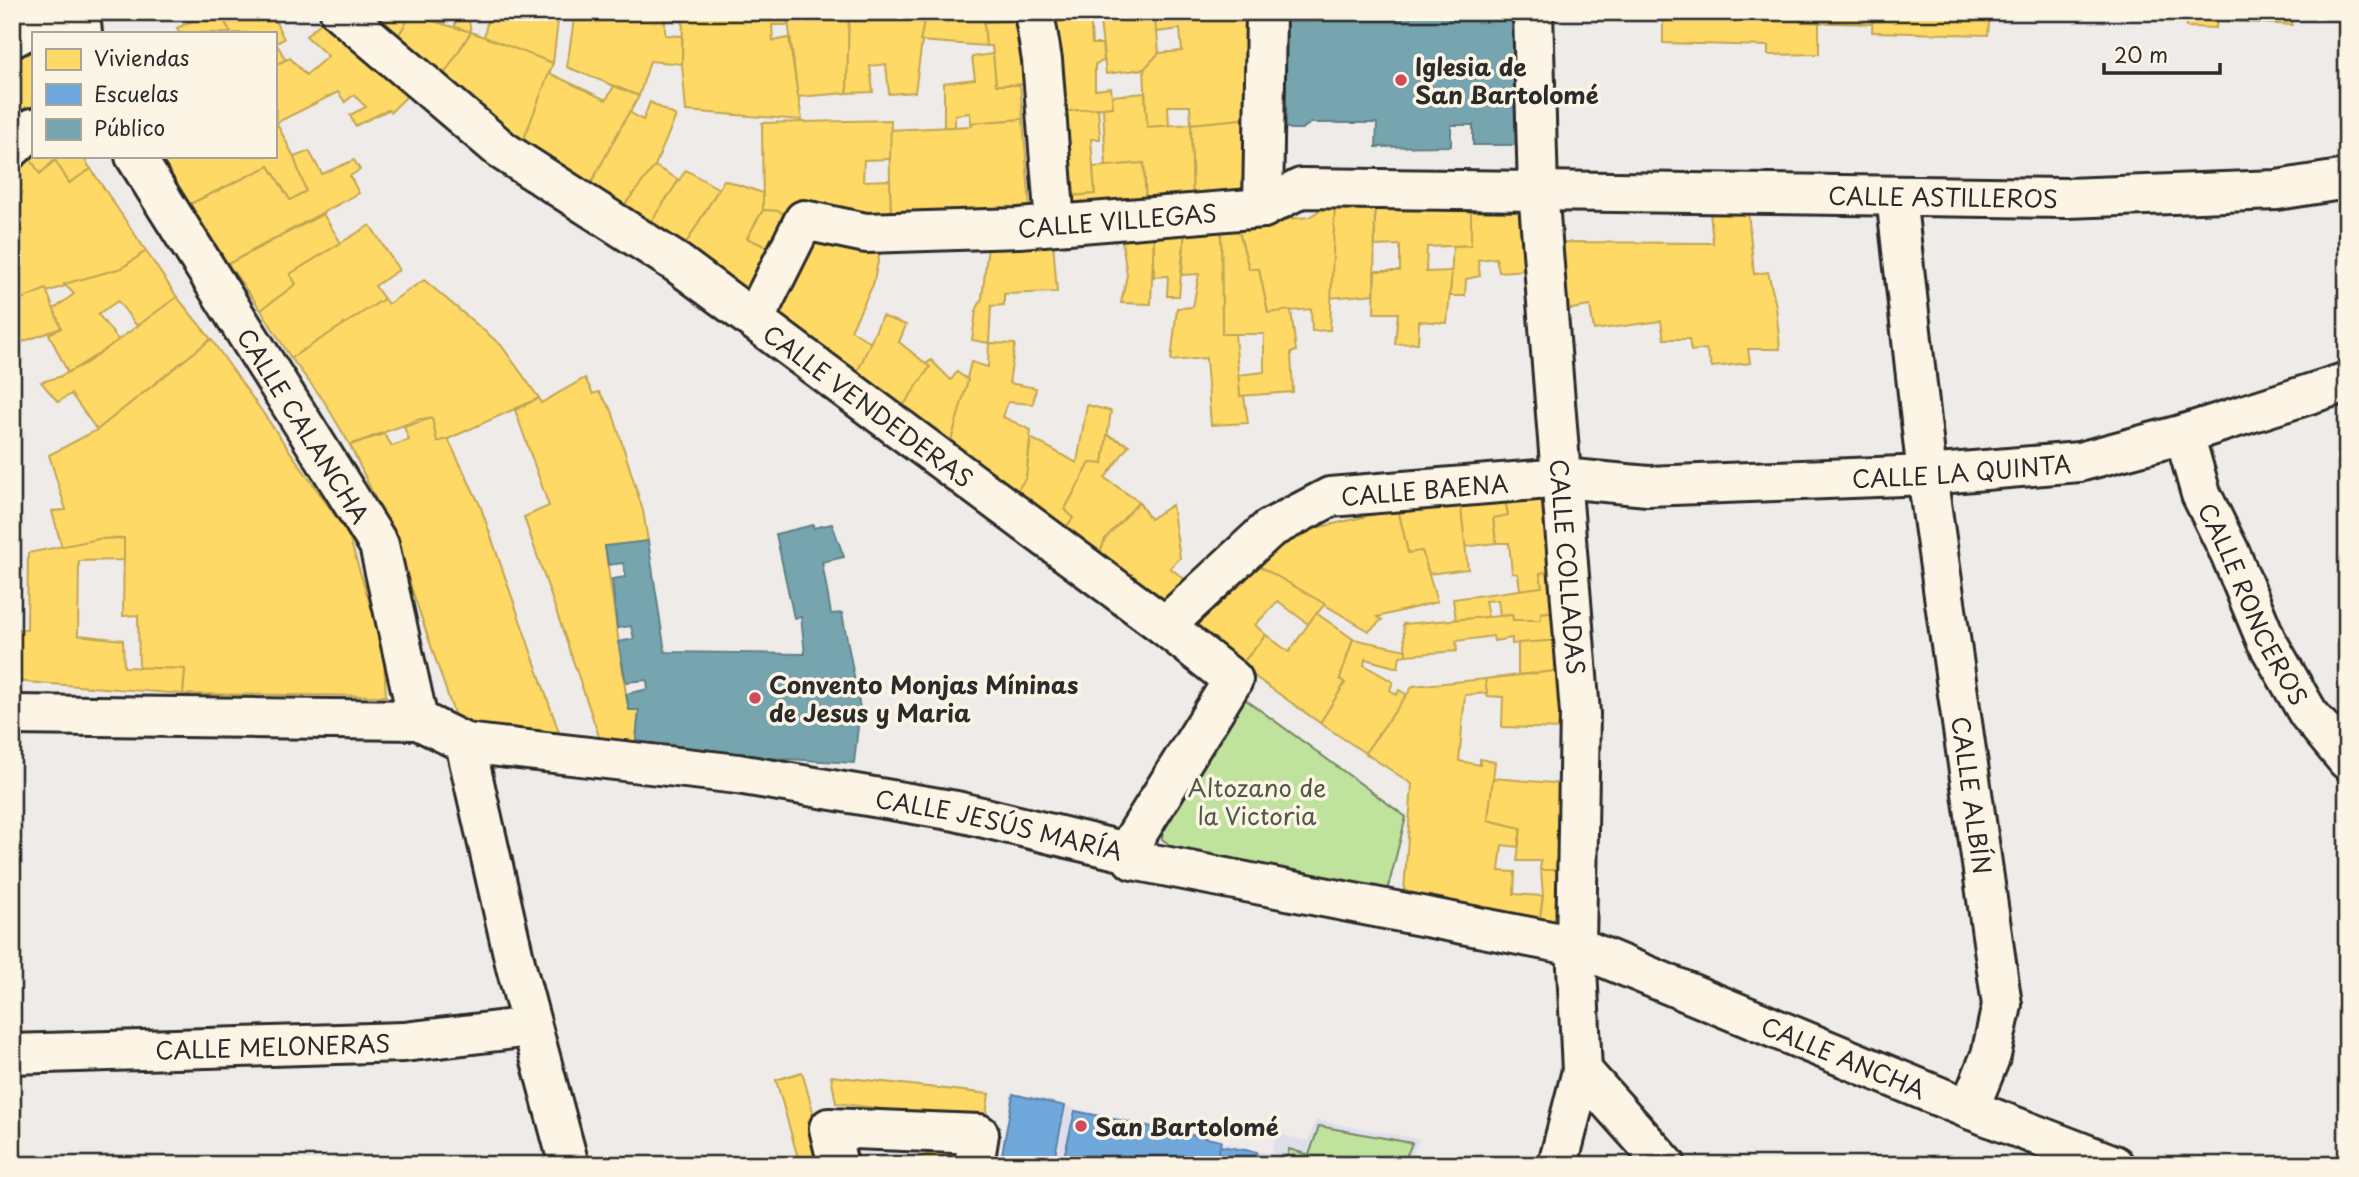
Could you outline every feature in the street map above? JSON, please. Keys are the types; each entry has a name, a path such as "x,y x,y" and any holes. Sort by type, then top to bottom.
{"street":[{"path":"12,38 61,12"},
{"path":"80,12 82,32"},
{"name":"CALLE VENDEDERAS","path":"340,12 503,151 677,263 1165,626 1233,680 1126,852"},
{"path":"1034,12 1042,60 1055,224"},
{"path":"1262,208 1266,12"},
{"name":"CALLE COLLADAS","path":"1533,12 1538,190 1580,713 1576,946 1581,1071 1558,1165"},
{"path":"12,148 32,129"},
{"name":"CALLE CALANCHA","path":"136,158 379,545 418,720"},
{"name":"CALLE ASTILLEROS","path":"1538,190 2067,198 2277,190 2347,179"},
{"name":"CALLE VILLEGAS","path":"754,320 804,220 866,233 1055,224 1262,208 1301,188 1538,190"},
{"name":"CALLE ALBÍN","path":"1896,196 1927,475 2002,1004 1991,1055 1969,1109"},
{"name":"CALLE LA QUINTA","path":"1562,478 1648,486 1927,475 2079,462 2184,434 2347,382"},
{"name":"CALLE RONCEROS","path":"2184,434 2202,494 2266,640 2308,713 2347,760"},
{"name":"CALLE BAENA","path":"1165,626 1269,529 1330,497 1562,478"},
{"path":"12,715 418,720"},
{"name":"CALLE JESÚS MARÍA","path":"418,720 465,743 738,774 956,811 1126,852 1133,860 1576,946"},
{"path":"465,743 531,1027 569,1165"},
{"name":"CALLE ANCHA","path":"1576,946 1969,1109 2113,1165"},
{"name":"CALLE MELONERAS","path":"12,1054 404,1042 531,1027"},
{"path":"1581,1071 1667,1165"},
{"path":"838,1165 829,1128 979,1134 974,1165"}],"shaded area":[{"name":"San Bartolomé","path":"1013,1094 1272,1154 1275,1133 1308,1141 1315,1120 1419,1139 1409,1165 1000,1165"}],"green space":[{"name":"Altozano de la Victoria","path":"1238,694 1406,817 1385,900 1196,865 1162,839 1164,808"},
{"path":"1319,1126 1412,1143 1403,1165 1285,1165 1289,1149 1309,1155"}],"building: Viviendas":[{"path":"211,12 220,12 230,32 179,32 177,28"},
{"path":"220,12 271,12 284,39 276,43 276,32 230,32"},
{"path":"364,12 421,12 422,18 411,15 395,41"},
{"path":"421,12 445,12 445,23 422,18"},
{"path":"456,12 489,12 489,16 468,16 471,32 455,27"},
{"path":"489,12 559,12 553,63 484,38"},
{"path":"575,12 683,12 683,21 665,18 665,35 682,36 682,64 650,61 639,96 567,67"},
{"path":"683,12 787,12 788,25 772,25 773,41 789,38 802,120 686,111 682,64"},
{"path":"787,12 849,12 847,93 798,97"},
{"path":"849,12 926,12 915,92 889,94 886,64 870,66 873,92 847,93"},
{"path":"926,12 1021,12 1022,20 984,22 986,46 920,41"},
{"path":"1042,12 1090,12 1092,44 1102,44 1104,61 1095,64 1095,90 1111,88 1113,107 1052,113"},
{"path":"1099,12 1155,12 1159,53 1144,69 1106,74"},
{"path":"1155,12 1250,12 1252,118 1191,124 1190,106 1168,106 1169,126 1147,127 1144,69 1159,53 1182,51 1180,29 1156,32"},
{"path":"1663,12 1801,12 1801,22 1819,22 1819,54 1768,55 1768,46 1663,43"},
{"path":"1801,12 1873,12 1872,24 1801,22"},
{"path":"1873,12 1990,12 1988,35 1872,32"},
{"path":"2015,12 2075,12 2075,17 2015,17"},
{"path":"2163,12 2217,12 2216,28 2186,27 2186,16 2163,16"},
{"path":"2217,12 2292,12 2292,25 2216,20"},
{"path":"411,15 471,32 438,84 395,41"},
{"path":"326,18 410,93 391,112 388,110 355,126 350,115 366,107 354,95 345,102 338,92 276,123 276,65 290,58 306,75 328,56 306,36"},
{"path":"1022,20 1031,84 996,85 992,46 986,46 984,22"},
{"path":"471,32 553,63 521,147 438,84"},
{"path":"32,41 32,119 12,135 12,54"},
{"path":"276,43 286,60 276,65"},
{"path":"993,54 996,85 1020,85 1023,119 971,123 970,113 955,115 955,127 944,128 944,83 975,79 972,57"},
{"path":"549,73 606,100 614,86 639,96 586,193 521,147"},
{"path":"1145,93 1147,127 1191,124 1193,202 1146,203 1144,163 1106,166 1103,108 1113,107 1112,96"},
{"path":"650,102 676,116 655,166 619,212 586,193 629,112 643,120"},
{"path":"1098,108 1100,139 1091,139 1095,194 1059,197 1052,113"},
{"path":"1252,118 1254,198 1193,202 1191,124"},
{"path":"1023,119 1030,209 891,226 889,130 972,126 971,123"},
{"path":"891,120 890,159 864,160 863,181 890,180 891,226 793,223 779,211 763,210 762,123"},
{"path":"276,122 294,157 306,191 290,200 269,166 190,204 158,158 276,158"},
{"path":"32,151 32,158 83,158 91,169 69,183 55,160 40,174 28,155"},
{"path":"309,151 322,174 354,160 360,170 350,176 359,193 228,264 190,204 269,166 290,200 306,191 294,157"},
{"path":"28,155 40,174 55,160 69,183 91,169 146,251 122,268 12,303 12,170"},
{"path":"1144,163 1146,212 1059,218 1059,197 1095,194 1093,167"},
{"path":"655,166 679,180 646,229 619,212"},
{"path":"686,170 719,189 681,252 646,229"},
{"path":"724,180 763,193 763,210 747,238 780,253 751,303 681,252"},
{"path":"1519,198 1525,270 1499,272 1496,258 1478,260 1480,276 1466,279 1465,296 1450,296 1453,246 1471,245 1471,199"},
{"path":"1375,199 1471,199 1471,245 1427,247 1426,272 1452,271 1447,323 1419,321 1418,343 1395,344 1398,313 1374,313 1375,271 1400,271 1400,245 1375,246"},
{"path":"1375,199 1374,294 1330,298 1335,201"},
{"path":"1335,201 1330,330 1312,331 1311,309 1268,313 1259,269 1249,269 1237,224 1309,217"},
{"path":"763,210 779,211 793,223 780,253 747,238"},
{"path":"1748,211 1754,274 1768,272 1776,306 1780,349 1748,349 1750,363 1712,367 1706,349 1691,351 1689,339 1664,339 1661,321 1594,330 1590,306 1559,311 1552,242 1713,243 1710,212"},
{"path":"323,214 341,243 290,274 296,284 261,310 228,264"},
{"path":"1237,224 1249,269 1259,269 1268,313 1291,310 1296,351 1291,353 1293,392 1240,396 1238,375 1264,372 1264,334 1222,334 1221,226"},
{"path":"370,225 399,270 375,286 384,299 291,358 261,310 296,284 290,274"},
{"path":"1221,226 1222,334 1235,334 1240,396 1244,396 1248,423 1211,425 1206,358 1171,361 1177,308 1193,307 1199,274 1182,275 1185,229"},
{"path":"1185,229 1179,296 1167,296 1168,276 1154,277 1154,232"},
{"path":"1154,232 1151,304 1121,303 1127,275 1121,234"},
{"path":"808,240 880,252 873,285 851,330 871,343 858,371 773,312"},
{"path":"1053,241 1057,292 1004,294 1004,305 991,306 989,343 972,340 976,311 982,298 988,246"},
{"path":"146,251 177,297 137,326 118,301 98,314 119,341 68,373 49,334 61,328 54,309 74,294 64,284 122,268"},
{"path":"424,280 501,345 539,398 437,442 432,418 420,419 350,445 324,401 291,358 384,299 388,304"},
{"path":"46,289 61,328 14,345 12,303"},
{"path":"177,297 211,339 97,430 71,394 58,402 41,382 59,377 88,362"},
{"path":"882,316 906,325 899,342 930,367 901,409 858,371"},
{"path":"211,339 348,534 383,645 386,696 183,694 185,669 139,668 138,615 123,616 124,538 99,539 62,548 52,511 66,510 49,455 97,430"},
{"path":"989,343 1015,344 1009,383 1036,388 1033,404 1008,402 1003,417 1031,430 1026,478 1012,498 949,448 971,362 988,367"},
{"path":"931,360 951,380 957,372 968,380 949,448 901,409 930,367 926,364"},
{"path":"585,378 593,394 599,392 612,411 643,511 648,541 605,546 629,710 639,710 635,750 603,748 524,517 549,506 515,410 539,398 541,403"},
{"path":"1087,405 1111,411 1103,464 1090,463 1065,509 1073,518 1060,535 1012,498 1026,478 1031,438 1077,463"},
{"path":"432,418 437,442 448,439 480,505 562,741 462,737 395,540 350,445 384,434 392,446 409,440 404,427"},
{"path":"1107,435 1129,445 1105,478 1139,502 1105,539 1096,564 1060,535 1073,518 1065,509 1090,463 1103,464"},
{"path":"1550,491 1556,571 1540,573 1542,587 1520,590 1518,574 1512,573 1509,543 1496,543 1493,518 1508,515 1504,496"},
{"path":"1504,496 1508,515 1493,518 1496,543 1465,547 1460,501"},
{"path":"1460,501 1468,569 1429,574 1422,551 1408,553 1398,509"},
{"path":"1139,502 1150,519 1172,505 1180,558 1170,568 1191,584 1164,613 1096,564 1105,539"},
{"path":"1398,509 1408,553 1422,551 1437,602 1377,617 1382,620 1369,631 1254,563 1299,532"},
{"path":"124,538 124,560 79,561 78,635 123,640 124,667 185,669 183,694 12,681 12,629 27,630 28,553 99,539"},
{"path":"1254,563 1325,604 1308,624 1278,601 1255,625 1266,635 1240,666 1186,629"},
{"path":"1556,571 1561,611 1541,613 1541,620 1513,620 1512,615 1500,616 1498,600 1485,601 1488,617 1456,620 1453,599 1542,587 1540,573"},
{"path":"1561,611 1563,640 1512,644 1512,638 1494,641 1493,636 1456,641 1457,651 1406,655 1403,624 1512,615 1513,620 1541,620 1541,613"},
{"path":"1316,613 1353,639 1340,679 1345,683 1320,723 1240,666 1266,635 1289,652"},
{"path":"1353,639 1406,650 1406,655 1400,656 1398,668 1365,659 1364,665 1393,682 1390,690 1397,695 1399,690 1407,695 1365,753 1320,723 1345,683 1340,679"},
{"path":"1563,640 1565,670 1518,675 1518,643"},
{"path":"1565,670 1566,729 1502,727 1503,697 1487,696 1485,679"},
{"path":"1485,679 1487,693 1465,695 1459,761 1480,765 1480,759 1495,762 1488,820 1521,828 1518,847 1502,845 1499,871 1515,872 1514,894 1543,896 1540,918 1404,891 1412,784 1365,753 1413,686"},
{"path":"1493,778 1565,784 1565,870 1540,870 1541,861 1517,861 1521,828 1488,820"},
{"path":"1541,870 1565,870 1565,923 1540,918 1543,896"},
{"path":"802,1072 828,1165 800,1165 776,1080"},
{"path":"831,1076 989,1094 985,1122 836,1103"},
{"path":"937,1152 962,1158 960,1165 893,1165"}],"building: Escuelas":[{"path":"1013,1094 1065,1106 1053,1165 1000,1165"},
{"path":"1075,1111 1221,1141 1216,1165 1062,1165"},
{"path":"1220,1146 1257,1152 1254,1165 1216,1165"}],"building: Público":[{"name":"Iglesia de San Bartolomé","path":"1283,12 1522,12 1522,145 1473,145 1473,125 1451,125 1451,146 1376,147 1377,123 1311,123 1302,129 1280,125"},
{"path":"832,524 844,557 822,562 831,614 842,613 860,708 854,763 635,750 639,710 629,710 626,694 648,689 647,680 626,682 618,642 634,639 631,626 617,628 612,579 626,577 623,563 608,565 605,546 648,541 665,652 805,654 801,617 794,618 776,534 813,525 813,528"}],"place":[{"name":"Iglesia de San Bartolomé","path":"1401,80"},
{"name":"Convento Monjas Míninas de Jesus y Maria","path":"755,698"},
{"name":"San Bartolomé","path":"1081,1126"}]}
